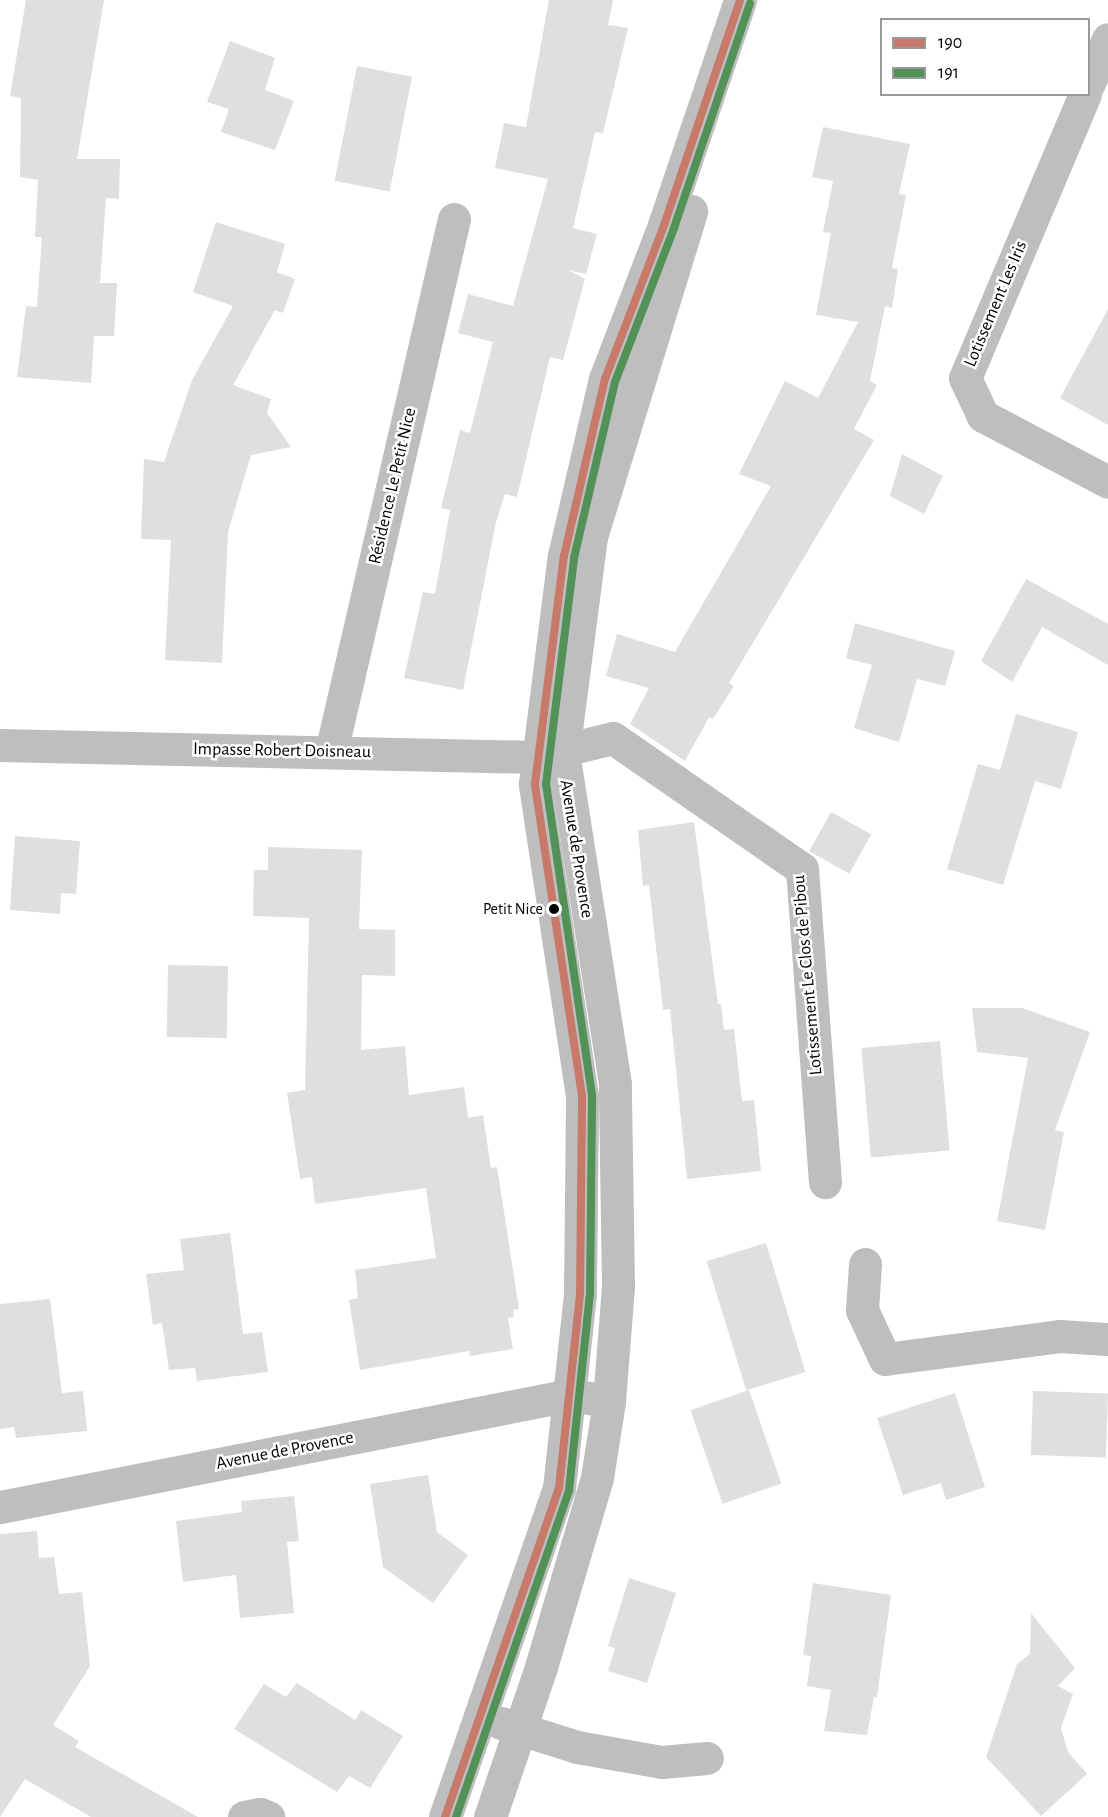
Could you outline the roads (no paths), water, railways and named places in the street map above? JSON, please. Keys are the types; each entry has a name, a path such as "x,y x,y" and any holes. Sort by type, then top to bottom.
{"street":[{"name":"Avenue de Provence","path":"490,1817 520,1729 597,1478 609,1401 618,1286 615,1084 549,754 564,556 605,379 664,225 741,0"},
{"name":"Avenue de Provence","path":"445,1817 559,1488 580,1294 582,1096 535,784 549,754 591,537 688,220 764,0"},
{"path":"1090,83 1108,39"},
{"name":"Lotissement Les Iris","path":"1083,96 965,378 983,417 1108,483"},
{"name":"Résidence Le Petit Nice","path":"331,752 454,219"},
{"name":"Lotissement Le Clos de Pibou","path":"549,754 613,738 802,869 825,1182"},
{"name":"Impasse Robert Doisneau","path":"0,745 549,754"},
{"path":"865,1264 862,1310 885,1359 1059,1336 1108,1339"},
{"name":"Avenue de Provence","path":"0,1507 570,1395 609,1401"},
{"path":"481,1715 577,1747 662,1762 707,1758"},
{"path":"244,1817 260,1814 268,1817"}],"place":[{"name":"Petit Nice","path":"554,909"}]}
